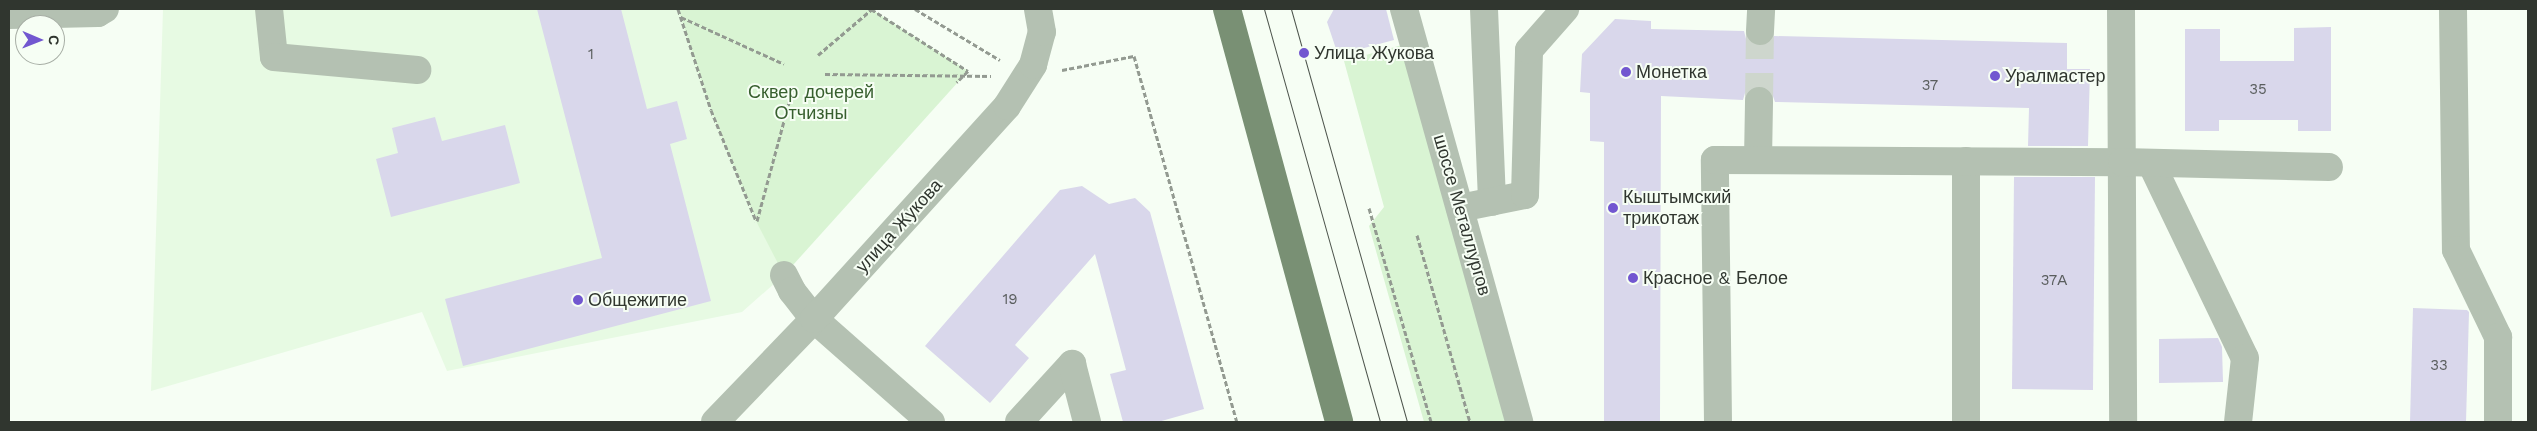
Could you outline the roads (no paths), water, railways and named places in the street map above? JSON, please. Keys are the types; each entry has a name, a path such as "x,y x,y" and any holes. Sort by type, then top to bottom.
{"main road":[{"path":"1227,9 1336,422"}],"street":[{"path":"9,15 98,13 105,9"},
{"path":"269,9 274,57 417,70"},
{"name":"улица Жукова","path":"716,422 814,319 1008,106 1033,65 1042,32 1038,9"},
{"name":"шоссе Металлургов","path":"1404,9 1519,422"},
{"path":"1484,9 1492,202"},
{"path":"1460,208 1525,195 1529,50 1564,9"},
{"path":"2121,9 2123,422"},
{"path":"2453,9 2456,250 2498,337 2498,422"},
{"path":"1758,160 1759,101"},
{"path":"1718,422 1714,160 2122,162 2329,167"},
{"path":"1966,161 1966,422"},
{"path":"2151,163 2245,358 2238,422"},
{"path":"784,275 792,291 814,319 931,422"},
{"path":"1019,422 1072,364 1087,422"}],"tunnel":[{"path":"1759,101 1760,31"}],"tram line":[{"path":"1264,9 1380,422"},
{"path":"1291,9 1407,422"}],"place":[{"name":"Улица Жукова","path":"1304,53"},
{"name":"Монетка","path":"1626,72"},
{"name":"Уралмастер","path":"1995,76"},
{"name":"Кыштымский трикотаж","path":"1613,208"},
{"name":"Красное & Белое","path":"1633,278"},
{"name":"Общежитие","path":"578,300"}],"park label":[{"name":"Сквер дочерей Отчизны","path":"811,104"}]}
